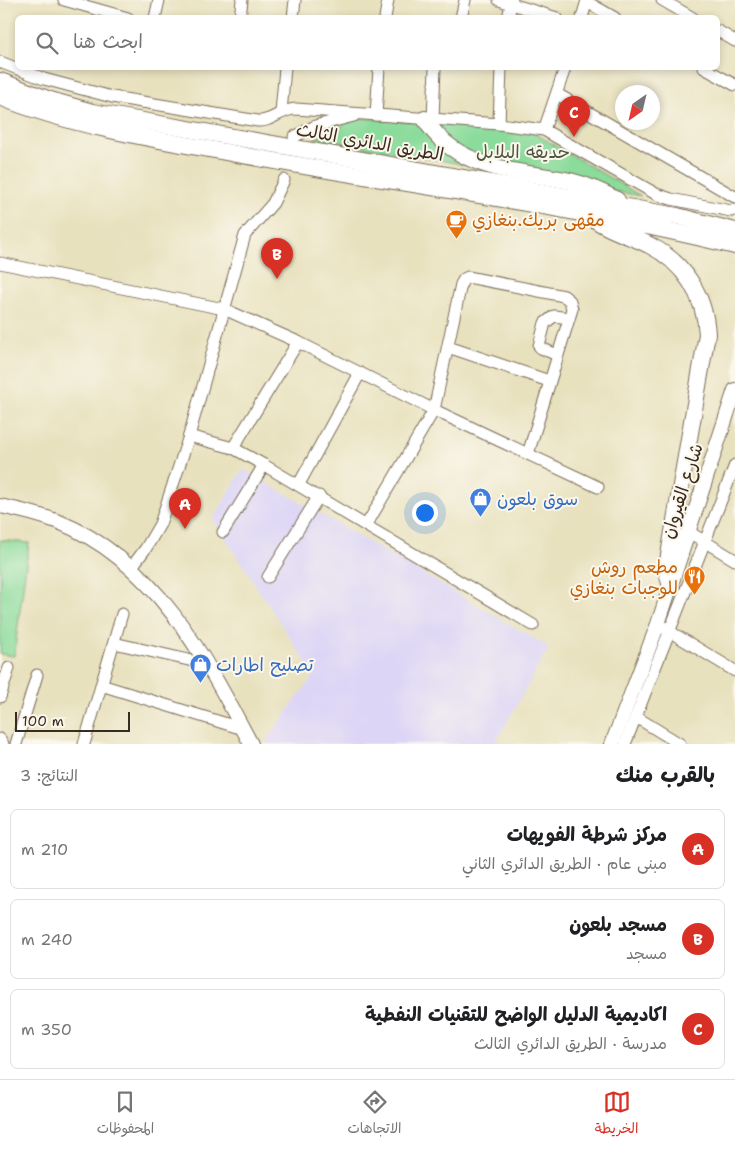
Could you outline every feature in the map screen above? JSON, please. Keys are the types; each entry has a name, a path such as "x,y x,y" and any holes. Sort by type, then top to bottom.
{"highway":[{"name":"الطريق الدائري الثالث","path":"0,81 50,100 100,114 677,216 735,231"},
{"name":"الطريق الدائري الثالث","path":"0,97 47,114 90,126 257,158 589,216 735,246"},
{"path":"429,119 435,134 445,144 473,160 489,166 572,182 602,193 632,208"},
{"path":"589,216 609,229 649,244 667,256 692,284 700,299 705,316 706,343 668,561 667,572 671,586"}],"main road":[{"name":"شارع القيروان","path":"612,744 664,627 671,586 735,390"},
{"path":"0,506 59,522 88,537 132,568 170,608 186,630 251,744"}],"street":[{"path":"64,0 117,15"},
{"path":"156,15 159,0"},
{"path":"240,15 242,0"},
{"path":"293,15 295,0"},
{"path":"386,15 388,0"},
{"path":"462,15 464,0"},
{"path":"500,0 512,2 549,15"},
{"path":"662,0 688,15"},
{"path":"583,15 587,1 610,15"},
{"path":"509,15 512,2"},
{"path":"720,32 735,41"},
{"path":"0,62 15,68"},
{"path":"21,70 44,79 112,97 258,121 268,120 281,112 296,109 499,124 544,130 656,194 671,199 731,211 735,210"},
{"path":"281,112 285,70"},
{"path":"376,115 380,70"},
{"path":"429,119 435,70"},
{"path":"499,124 501,70"},
{"path":"544,130 564,70"},
{"path":"708,70 735,85"},
{"path":"557,94 735,197"},
{"path":"294,137 314,126 360,114"},
{"path":"132,568 160,524 189,436 245,235 273,203 284,180"},
{"path":"0,263 224,309 298,342 434,410 598,487"},
{"path":"366,524 434,410 461,284 464,278 468,277 564,296 570,301 572,309 528,454"},
{"path":"557,355 539,346 545,323 554,316 569,318"},
{"path":"233,448 298,342"},
{"path":"448,347 550,381"},
{"path":"298,484 360,373"},
{"path":"189,436 233,448 264,465 533,625"},
{"path":"223,532 264,465"},
{"path":"625,744 636,717 664,627 705,541 735,465"},
{"path":"268,577 319,496"},
{"path":"689,532 735,560"},
{"path":"84,744 122,614"},
{"path":"664,627 735,671"},
{"path":"114,643 206,664"},
{"path":"0,697 9,668"},
{"path":"16,744 37,675"},
{"path":"101,685 243,729"},
{"path":"636,717 680,744"},
{"path":"0,739 3,744"}],"shaded area":[{"path":"243,469 549,647 495,744 268,744 266,741 314,675 213,519"}],"green space":[{"name":"حديقه البلابل","path":"346,117 529,130 641,196 314,138 341,128"},
{"path":"0,540 29,543 14,656 0,654"}],"place":[{"name":"اكاديمية الدليل الواضح للتقنيات النفطية","path":"574,137"},
{"name":"مقهى بريك.بنغازي","path":"456,239"},
{"name":"مسجد بلعون","path":"277,279"},
{"name":"سوق بلعون","path":"481,518"},
{"name":"مركز شرطة الفويهات","path":"185,529"},
{"name":"مطعم روش للوجبات بنغازي","path":"694,596"},
{"name":"تصليح اطارات","path":"200,684"}]}
